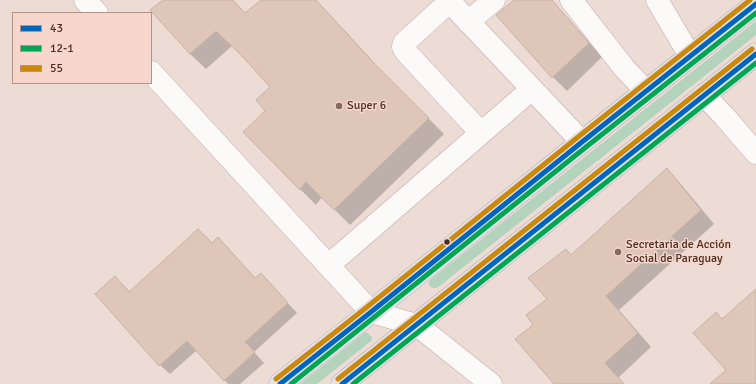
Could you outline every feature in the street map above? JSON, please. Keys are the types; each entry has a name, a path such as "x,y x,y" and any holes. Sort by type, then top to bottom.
{"highway":[{"path":"280,384 756,4"},
{"path":"342,384 756,54"}],"street":[{"path":"85,0 96,12"},
{"path":"468,22 494,0"},
{"path":"571,0 625,69 646,91"},
{"path":"656,0 690,56"},
{"path":"481,133 403,47 404,43 448,1 582,142"},
{"path":"152,73 371,312 417,325 491,384"},
{"path":"328,265 532,89"},
{"path":"704,95 756,153"}],"green space":[{"path":"756,21 756,35 437,288 432,288 429,285 430,280"},
{"path":"366,332 371,336 371,341 317,384 300,384 364,333"}],"building":[{"name":"Super 6","path":"163,0 233,0 245,13 261,0 316,0 373,62 429,118 334,210 306,182 300,190 243,132 265,111 256,100 270,87 240,54 216,31 190,54 150,10"},
{"path":"514,0 552,0 589,43 552,78 496,15"},
{"path":"667,168 701,210 606,296 638,333 605,363 624,384 554,384 515,339 533,325 526,315 547,299 528,278 566,249 571,255"},
{"path":"198,229 212,243 218,237 255,278 261,273 288,303 245,342 255,352 224,381 187,341 159,366 95,294 115,276 129,292"},
{"path":"756,289 756,384 710,384 726,370 693,333 716,312 722,319"}],"transit line":[{"name":"55","path":"276,379 750,0"},
{"name":"43","path":"280,384 756,4"},
{"name":"12-1","path":"291,384 586,147 756,13"},
{"name":"55","path":"338,379 752,49"},
{"name":"43","path":"342,384 756,54"},
{"name":"12-1","path":"353,384 756,63"}],"place":[{"name":"Super 6","path":"339,106"},
{"name":"Secretaría de Acción Social de Paraguay","path":"618,252"}]}
